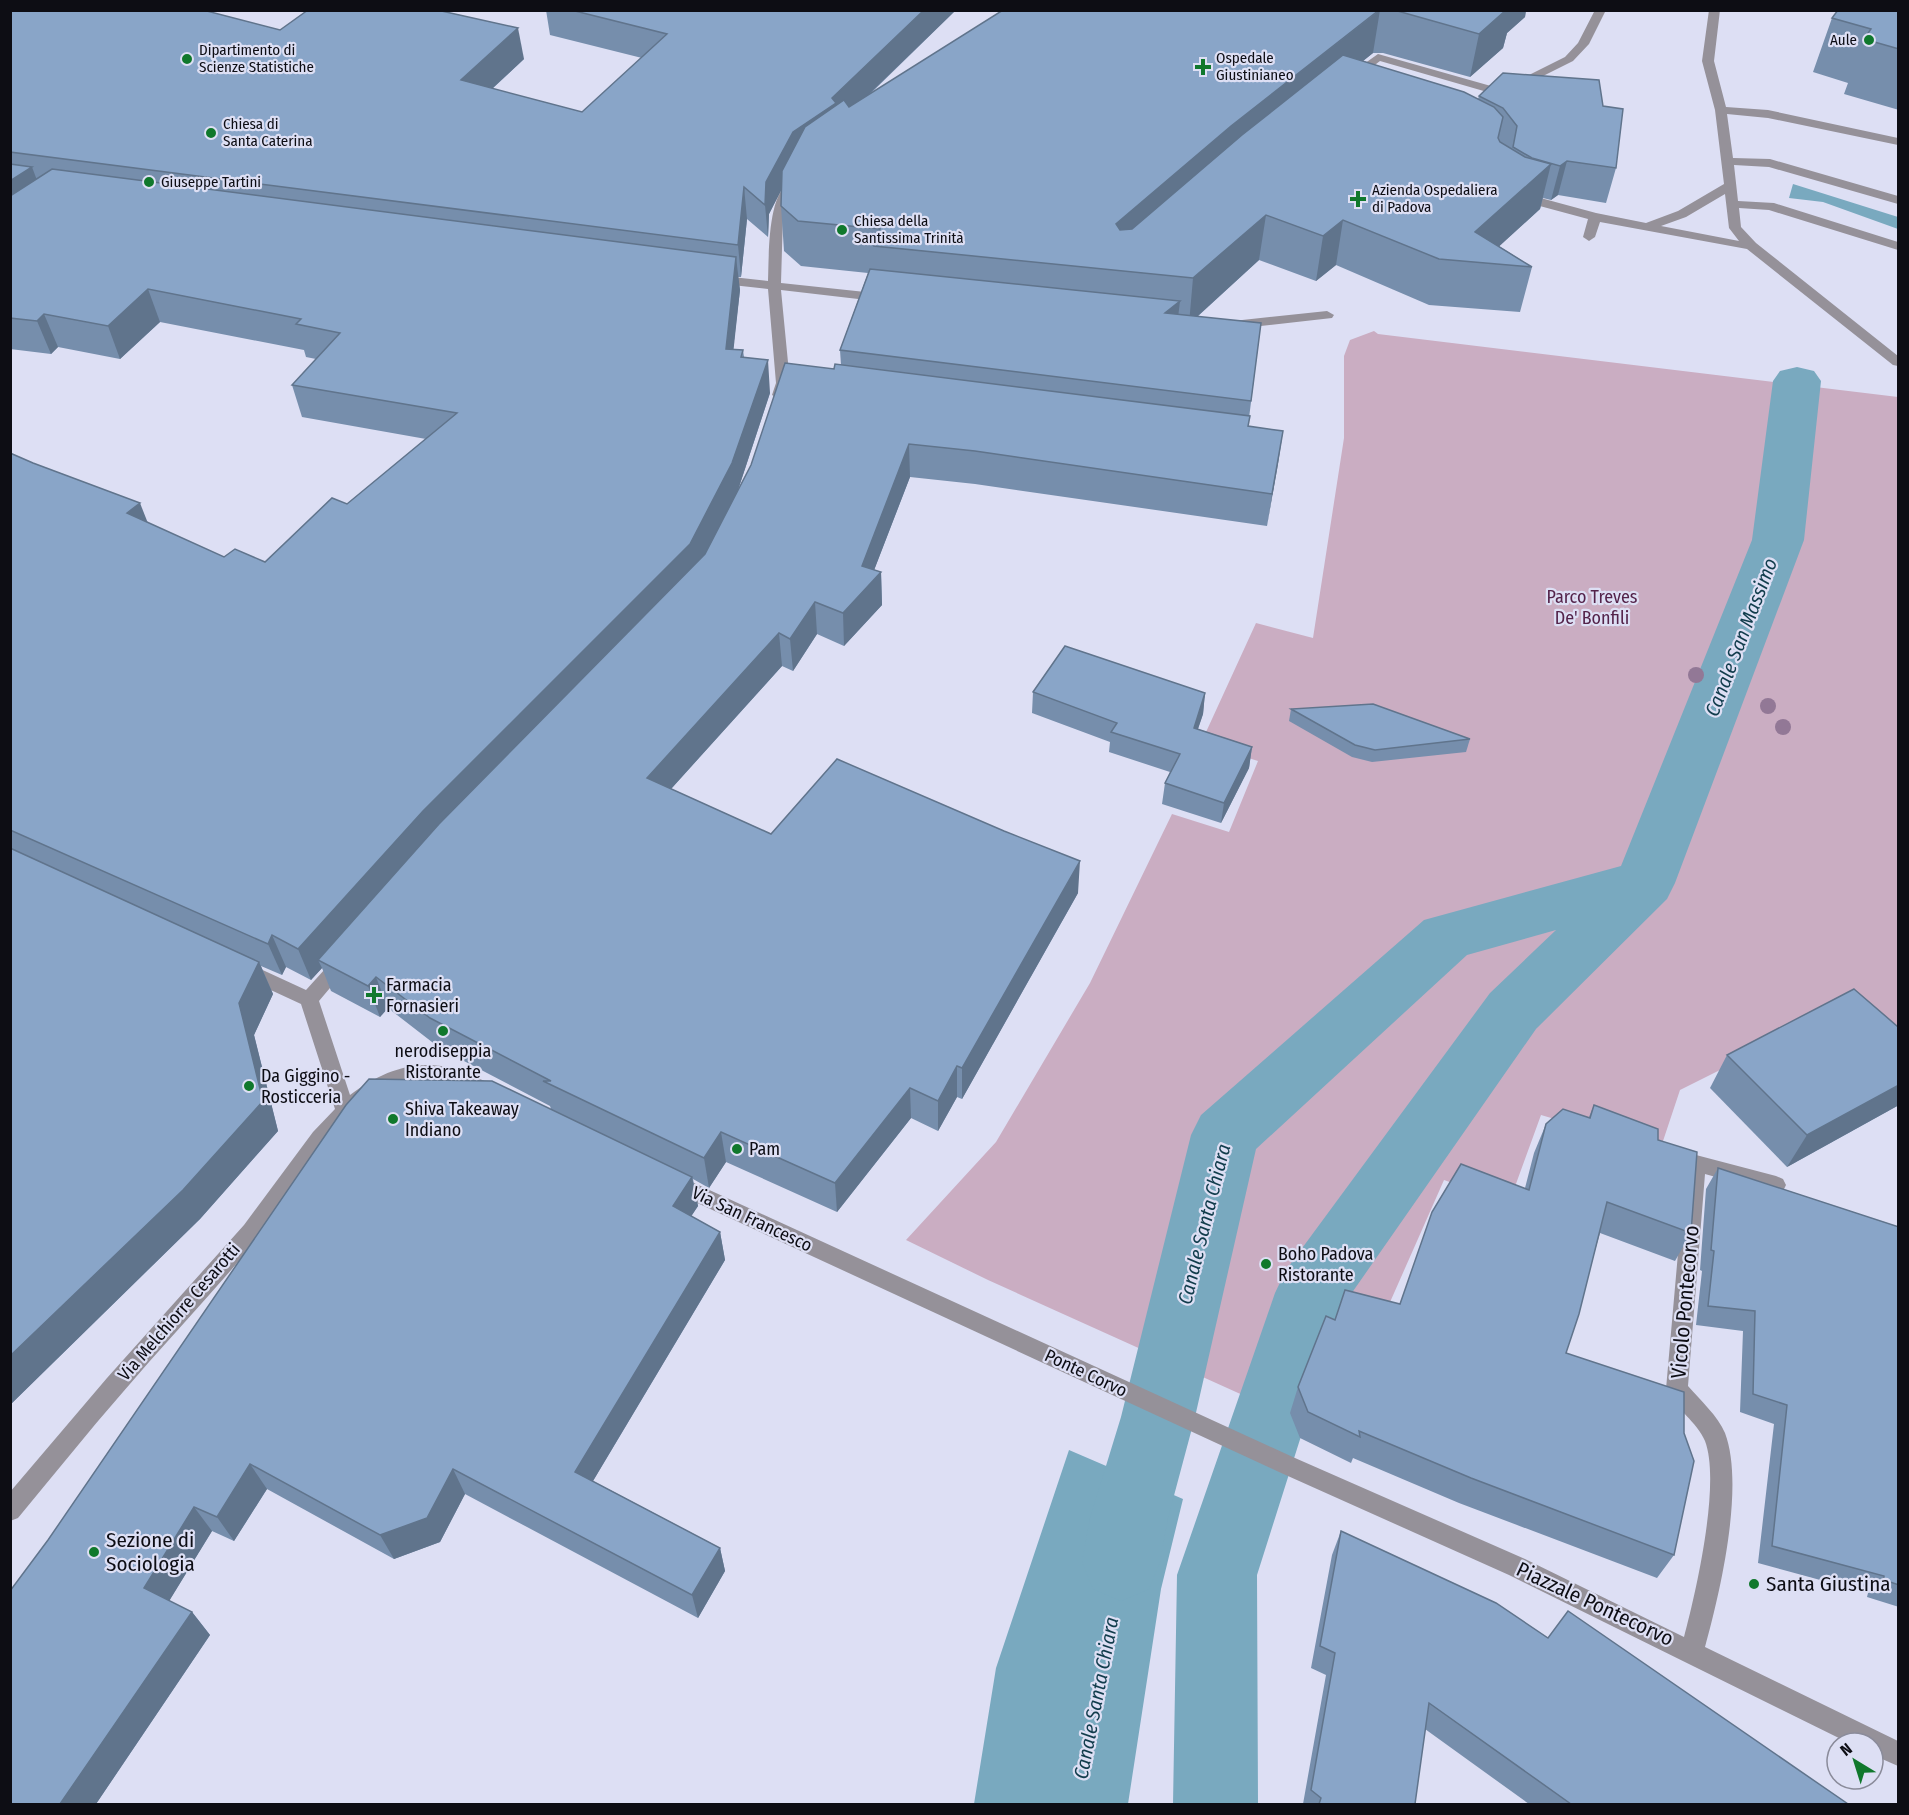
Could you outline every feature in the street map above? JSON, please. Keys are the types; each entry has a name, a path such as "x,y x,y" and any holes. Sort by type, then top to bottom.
{"street":[{"path":"1343,85 1378,57 1497,96 1569,59 1583,44 1601,10"},
{"path":"1715,10 1708,62 1721,110 1735,228 1751,246 1899,362"},
{"path":"1721,110 1768,114 1899,141"},
{"path":"1726,161 1770,163 1899,200"},
{"path":"773,414 789,384 774,287 777,214 796,177"},
{"path":"1646,228 1682,214 1729,186"},
{"path":"1504,188 1520,197 1595,217 1751,246"},
{"path":"1732,204 1770,206 1899,246"},
{"path":"1590,237 1595,217"},
{"path":"705,278 892,299"},
{"path":"1224,326 1327,315"},
{"path":"309,999 353,951"},
{"path":"233,964 309,999 345,1111"},
{"name":"Via Melchiorre Cesarotti","path":"10,1510 115,1385 251,1231 320,1138 345,1111 376,1086 400,1075 423,1071 456,1076 508,1101"},
{"name":"Vicolo Pontecorvo","path":"1692,1651 1708,1589 1722,1482 1715,1436 1677,1389 1696,1163 1776,1185"},
{"name":"Via San Francesco","path":"655,1174 885,1281"},
{"name":"Ponte Corvo","path":"885,1281 1287,1465"},
{"name":"Piazzale Pontecorvo","path":"1287,1465 1518,1567 1899,1754"}],"green space":[{"name":"Parco Treves De' Bonfili","path":"1374,331 1378,334 1898,397 1898,1041 1830,1015 1680,1090 1660,1150 1541,1115 1509,1203 1444,1180 1383,1318 1333,1299 1287,1415 988,1280 906,1240 996,1142 1090,983 1172,814 1229,832 1258,761 1201,743 1256,623 1313,638 1344,438 1344,356 1350,340"}],"water":[{"path":"1793,184 1898,217 1898,229 1823,202 1789,198"},
{"path":"1069,1450 1183,1499 1161,1589 1128,1804 974,1804 996,1668"}],"building":[{"path":"10,10 203,10 280,30 308,10 437,10 518,28 461,80 582,112 667,34 571,10 924,10 832,98 836,103 793,132 766,182 765,205 744,187 738,245 10,152"},
{"path":"1003,10 1379,10 1231,126 1116,224 1120,230 1132,229 1242,135 1343,55 1464,92 1494,107 1503,117 1498,138 1500,142 1525,157 1551,164 1475,232 1532,267 1439,259 1343,220 1323,236 1266,215 1193,278 874,246 880,229 798,221 781,206 782,171 805,127 844,100 849,107"},
{"path":"1394,10 1506,10 1479,34"},
{"path":"1838,10 1899,10 1899,49 1864,39 1871,29 1832,18"},
{"path":"1503,73 1599,80 1603,106 1623,109 1616,168 1567,161 1560,166 1532,158 1513,147 1517,126 1503,108 1479,96"},
{"path":"10,164 32,167 10,181"},
{"path":"52,169 736,257 726,349 743,350 741,357 768,360 732,463 690,544 423,811 298,949 272,935 268,944 10,830 10,453 140,503 127,513 224,557 235,549 265,562 332,498 347,504 457,413 292,385 340,333 296,324 301,319 148,289 108,326 44,314 37,321 10,318 10,196"},
{"path":"870,269 1180,301 1165,313 1261,323 1251,401 840,350"},
{"path":"785,363 834,369 835,364 1250,416 1248,426 1283,431 1272,494 975,451 909,444 862,566 881,572 843,613 815,602 790,639 779,633 647,778 771,834 837,759 1080,861 962,1068 957,1066 938,1101 910,1088 835,1183 721,1132 704,1158 543,1081 551,1081 430,1018 376,977 368,986 318,960 439,824 705,554 751,465"},
{"path":"1065,646 1205,693 1194,728 1252,747 1224,803 1165,783 1180,754 1111,732 1117,723 1033,692"},
{"path":"1373,704 1470,739 1375,750 1355,745 1291,709"},
{"path":"10,848 259,962 239,1003 263,1101 183,1190 10,1356"},
{"path":"1854,989 1897,1026 1899,1025 1899,1085 1807,1135 1727,1055"},
{"path":"369,1079 492,1081 692,1177 673,1206 720,1232 575,1472 720,1548 692,1595 453,1469 427,1518 380,1535 250,1464 217,1517 194,1507 144,1588 192,1612 60,1804 10,1804 10,1591 48,1540 346,1105"},
{"path":"1594,1105 1658,1129 1658,1140 1697,1152 1691,1233 1607,1202 1579,1314 1566,1353 1684,1392 1684,1433 1694,1461 1674,1555 1471,1478 1359,1431 1360,1437 1308,1412 1298,1387 1326,1316 1335,1320 1345,1290 1400,1304 1432,1212 1461,1164 1529,1190 1546,1124 1563,1109 1590,1118"},
{"path":"1718,1168 1899,1227 1899,1585 1884,1580 1884,1576 1772,1546 1787,1405 1753,1394 1755,1311 1708,1306 1714,1251 1711,1250"},
{"path":"1341,1531 1496,1603 1548,1638 1568,1611 1825,1788 1825,1791 1829,1791 1848,1804 1571,1804 1429,1703 1415,1804 1319,1804 1321,1798 1311,1790 1335,1653 1320,1646"}],"waterway":[{"name":"Canale San Massimo","path":"1215,1804 1217,1575 1311,1293 1513,1011 1645,883 1778,540 1797,381"},
{"name":"Canale Santa Chiara","path":"1121,1562 1129,1518 1158,1417 1225,1135 1446,937 1640,884"}],"place":[{"name":"Aule","path":"1869,40"},
{"name":"Dipartimento di Scienze Statistiche","path":"187,59"},
{"name":"Ospedale Giustinianeo","path":"1203,67"},
{"name":"Chiesa di Santa Caterina","path":"211,133"},
{"name":"Giuseppe Tartini","path":"149,182"},
{"name":"Azienda Ospedaliera di Padova","path":"1358,199"},
{"name":"Chiesa della Santissima Trinità","path":"842,230"},
{"name":"Farmacia Fornasieri","path":"374,995"},
{"name":"nerodiseppia Ristorante","path":"443,1031"},
{"name":"Da Giggino - Rosticceria","path":"249,1086"},
{"name":"Shiva Takeaway Indiano","path":"393,1119"},
{"name":"Pam","path":"737,1149"},
{"name":"Boho Padova Ristorante","path":"1266,1264"},
{"name":"Sezione di Sociologia","path":"94,1552"},
{"name":"Santa Giustina","path":"1754,1584"}]}
